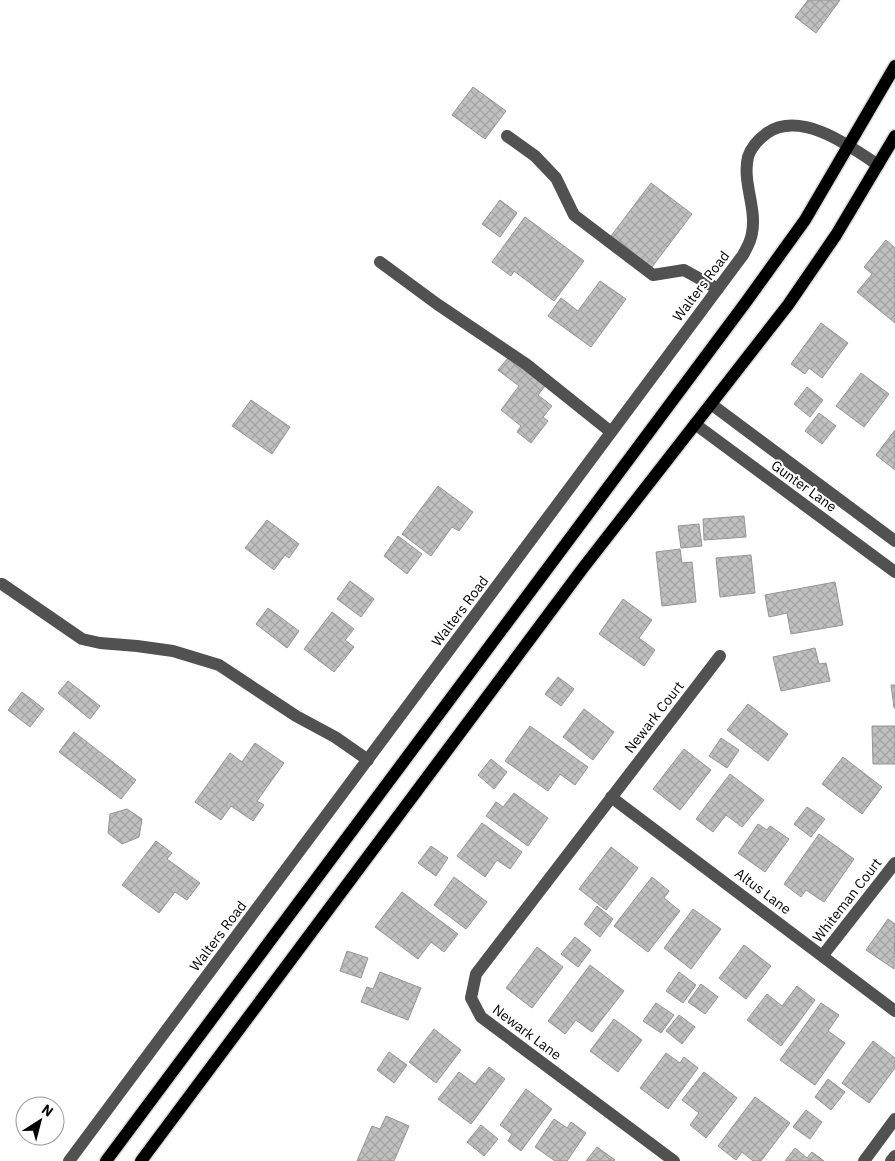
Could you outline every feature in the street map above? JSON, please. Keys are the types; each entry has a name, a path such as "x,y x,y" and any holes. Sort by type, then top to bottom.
{"main road":[{"path":"106,1161 746,302 805,220 895,66"},
{"path":"141,1161 583,568 788,305 836,235 895,136"}],"street":[{"name":"Walters Road","path":"69,1161 743,255 753,231 747,172 748,157 753,146 774,129 787,125 805,127 836,139 878,165"},
{"path":"507,136 535,156 556,178 574,215 653,275 684,270 718,289"},
{"path":"380,262 437,304 526,364 611,432"},
{"name":"Gunter Lane","path":"711,404 895,541"},
{"name":"Gunter Lane","path":"695,424 895,572"},
{"path":"2,584 82,639 100,643 173,651 219,665 296,716 335,737 368,760"},
{"name":"Newark Court","path":"612,797 720,656"},
{"name":"Altus Lane","path":"612,797 895,1011"},
{"name":"Newark Lane","path":"612,797 476,974 471,998 481,1017 674,1161"},
{"name":"Whiteman Court","path":"823,955 895,863"},
{"path":"864,1161 895,1119"},
{"path":"891,1161 895,1156"}],"building":[{"path":"808,0 840,0 816,33 795,17"},
{"path":"473,87 506,111 485,139 452,115"},
{"path":"651,183 692,214 652,267 611,236"},
{"path":"500,200 517,213 500,237 482,224"},
{"path":"525,217 584,261 554,301 514,271 511,276 492,262"},
{"path":"886,240 895,248 895,323 857,292 872,274 864,267"},
{"path":"600,281 626,299 591,347 548,316 561,298 578,311"},
{"path":"821,323 848,343 822,378 809,368 805,374 791,364"},
{"path":"508,358 545,386 538,395 552,406 543,417 548,421 531,443 517,432 521,426 501,410 519,386 498,370"},
{"path":"861,373 889,394 864,427 836,406"},
{"path":"807,387 823,400 810,417 794,404"},
{"path":"251,400 290,427 272,454 232,426"},
{"path":"819,413 836,426 822,444 805,431"},
{"path":"895,430 895,470 876,455"},
{"path":"438,486 473,512 459,531 452,527 431,556 402,534"},
{"path":"744,516 746,537 704,540 703,519"},
{"path":"267,520 299,544 289,558 285,555 274,570 245,548"},
{"path":"699,524 702,546 681,548 678,526"},
{"path":"398,536 422,554 407,574 384,556"},
{"path":"680,549 682,563 692,562 696,602 662,606 656,552"},
{"path":"751,555 755,593 720,597 716,558"},
{"path":"350,581 374,599 361,617 337,599"},
{"path":"835,582 843,625 791,634 787,613 769,617 765,595"},
{"path":"623,599 652,620 639,638 655,650 644,666 599,634"},
{"path":"268,608 299,631 287,648 256,624"},
{"path":"332,612 354,629 345,640 354,647 334,672 304,649"},
{"path":"815,648 819,664 826,663 830,681 781,691 773,657"},
{"path":"558,677 574,689 561,706 545,694"},
{"path":"68,681 100,706 90,719 58,693"},
{"path":"891,685 895,685 895,708 894,708"},
{"path":"22,692 44,709 30,727 8,710"},
{"path":"748,704 788,734 768,761 727,730"},
{"path":"584,709 614,732 593,760 563,737"},
{"path":"530,726 588,767 575,785 560,774 548,791 505,761"},
{"path":"872,726 895,726 895,764 873,764"},
{"path":"74,732 136,780 121,799 59,752"},
{"path":"721,738 739,750 727,768 709,756"},
{"path":"255,743 284,763 257,801 264,805 253,821 231,806 221,820 195,802 230,753 242,762"},
{"path":"684,749 711,770 680,810 653,789"},
{"path":"843,757 882,787 862,814 822,784"},
{"path":"491,759 507,772 494,789 478,775"},
{"path":"730,774 764,800 742,827 726,815 713,832 696,819"},
{"path":"514,793 548,818 528,846 486,816 496,802 503,807"},
{"path":"807,807 825,819 811,837 794,824"},
{"path":"127,809 142,819 139,837 122,844 108,833 110,814"},
{"path":"482,823 522,852 510,869 497,860 485,877 457,856"},
{"path":"758,824 767,830 770,826 789,839 765,872 738,853"},
{"path":"819,834 854,859 824,902 806,890 801,897 784,884"},
{"path":"156,841 172,853 167,859 200,883 187,900 175,892 159,913 122,885"},
{"path":"431,846 448,858 436,876 418,863"},
{"path":"611,847 638,868 606,910 579,889"},
{"path":"454,877 487,902 466,929 434,905"},
{"path":"652,877 669,891 664,898 680,911 648,952 614,926"},
{"path":"402,892 458,934 444,952 431,942 418,959 375,927"},
{"path":"597,906 613,919 600,937 584,924"},
{"path":"693,909 721,929 691,969 664,948"},
{"path":"888,919 895,924 894,969 866,950"},
{"path":"575,937 591,950 578,967 561,954"},
{"path":"744,945 771,966 746,999 719,978"},
{"path":"537,947 563,967 532,1008 506,988"},
{"path":"347,951 368,958 361,978 340,971"},
{"path":"590,965 624,991 592,1032 576,1020 565,1034 548,1021"},
{"path":"380,972 421,988 408,1020 361,1002 367,987 373,989"},
{"path":"679,972 696,985 683,1003 666,991"},
{"path":"701,984 718,997 705,1014 688,1002"},
{"path":"797,986 815,1000 781,1046 747,1020 767,994 782,1006"},
{"path":"656,1003 674,1015 661,1033 643,1021"},
{"path":"821,1003 839,1015 828,1031 845,1043 815,1085 780,1060"},
{"path":"679,1015 695,1027 682,1044 666,1031"},
{"path":"614,1019 642,1040 618,1072 590,1051"},
{"path":"434,1029 461,1050 436,1083 409,1062"},
{"path":"873,1041 895,1058 895,1068 869,1103 842,1083"},
{"path":"389,1052 407,1065 394,1083 377,1070"},
{"path":"666,1053 680,1063 684,1057 698,1068 668,1109 640,1088"},
{"path":"489,1067 505,1079 471,1124 438,1099 459,1072 475,1084"},
{"path":"704,1072 737,1098 706,1138 690,1125 699,1113 682,1100"},
{"path":"828,1079 845,1092 831,1110 815,1097"},
{"path":"526,1089 552,1109 521,1151 508,1141 512,1134 500,1125"},
{"path":"755,1097 790,1123 761,1161 753,1161 742,1152 736,1160 718,1146"},
{"path":"806,1110 822,1122 810,1139 793,1127"},
{"path":"386,1116 409,1126 394,1161 357,1161 372,1126 380,1129"},
{"path":"554,1119 567,1128 571,1122 586,1133 567,1161 555,1161 535,1147"},
{"path":"481,1125 498,1139 484,1156 467,1142"},
{"path":"597,1147 615,1160 586,1161"},
{"path":"795,1148 807,1158 812,1152 824,1161 785,1161"}]}
